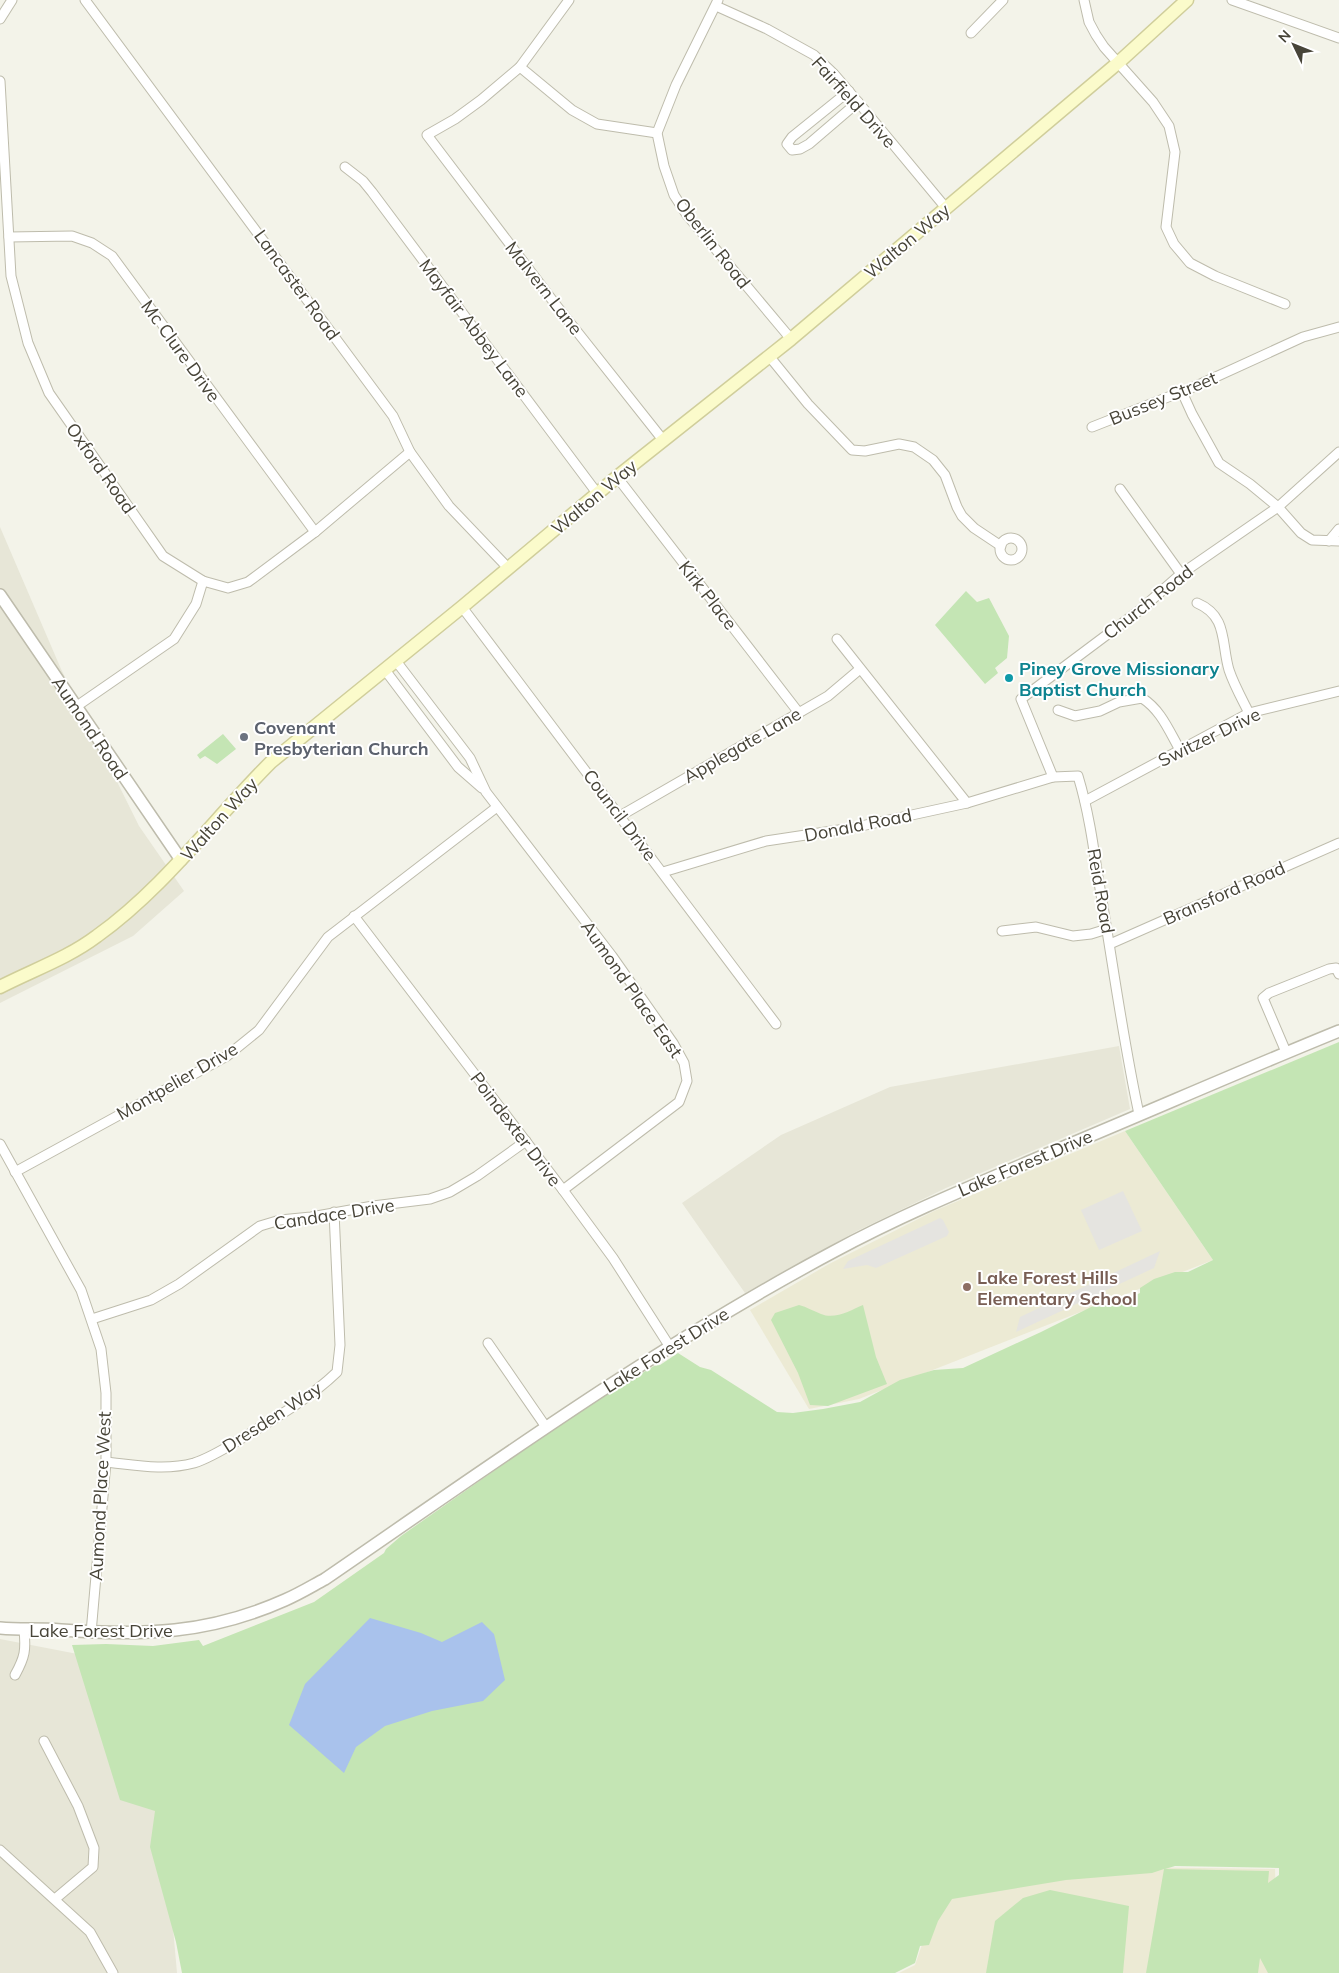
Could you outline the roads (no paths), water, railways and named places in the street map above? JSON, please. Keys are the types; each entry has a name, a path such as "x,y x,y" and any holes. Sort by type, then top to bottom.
{"main road":[{"name":"Walton Way","path":"0,987 60,959 97,937 130,909 181,860 272,762 462,607 597,493 791,339 1119,62 1187,0"}],"street":[{"path":"0,19 12,0"},
{"name":"Lancaster Road","path":"85,0 393,416 410,452 449,506 508,568"},
{"path":"569,0 520,67 572,110 597,124 658,133 676,85 717,3"},
{"path":"971,33 1003,0"},
{"path":"1084,0 1089,22 1104,47 1153,102 1169,126 1175,152 1166,228 1174,244 1190,262 1198,267 1215,276 1285,304"},
{"path":"1232,0 1339,38"},
{"name":"Fairfield Drive","path":"717,3 808,52 834,74 946,208"},
{"name":"Malvern Lane","path":"520,67 455,119 427,135 550,298 663,440"},
{"name":"Oxford Road","path":"0,81 12,276 28,343 49,394 163,556 203,581 228,588 248,582 315,532 410,452"},
{"path":"849,91 787,144 792,150 800,149 809,144 858,102"},
{"name":"Oberlin Road","path":"658,133 664,166 672,188 687,215 791,339"},
{"name":"Mayfair Abbey Lane","path":"345,167 363,181 372,192 597,493"},
{"name":"Mc Clure Drive","path":"9,237 72,236 92,243 112,256 315,532"},
{"name":"Bussey Street","path":"1092,427 1182,392 1303,338 1339,327"},
{"path":"769,356 808,404 852,450 865,451 899,444 914,447 933,460 945,475 962,516 974,528 1001,546"},
{"path":"1182,392 1192,414 1220,463 1250,484 1278,508 1301,533 1312,540 1321,542 1339,541"},
{"name":"Church Road","path":"1053,777 1021,699 1140,610 1181,574 1278,508 1339,452"},
{"name":"Kirk Place","path":"617,477 799,713"},
{"path":"1120,489 1181,574"},
{"path":"1329,541 1339,529"},
{"path":"77,706 174,639 196,604 203,581"},
{"name":"Aumond Road","path":"0,595 181,860"},
{"path":"1197,604 1209,609 1218,621 1225,644 1229,669 1249,713"},
{"name":"Council Drive","path":"462,607 776,1024"},
{"path":"837,640 967,803"},
{"name":"Aumond Place East","path":"396,661 470,758 486,792 612,956 654,1015 684,1063 687,1081 678,1102 564,1190"},
{"name":"Applegate Lane","path":"620,816 828,696 860,669"},
{"name":"Aumond Place East","path":"385,670 458,767 486,792"},
{"name":"Switzer Drive","path":"1085,801 1249,713 1339,691"},
{"path":"1058,710 1075,716 1100,711 1119,702 1142,698 1158,712 1180,750"},
{"name":"Reid Road","path":"1053,777 1078,776 1085,801 1110,944 1116,992 1139,1114"},
{"name":"Donald Road","path":"663,872 766,841 852,828 967,803 1053,777"},
{"name":"Montpelier Drive","path":"15,1172 227,1056 259,1030 328,937 497,807"},
{"name":"Bransford Road","path":"1110,944 1339,843"},
{"name":"Poindexter Drive","path":"354,916 564,1190 613,1258 670,1347"},
{"path":"1002,931 1036,927 1072,936 1092,934 1107,929"},
{"path":"1286,1052 1263,998 1269,992 1330,968 1336,968 1339,974"},
{"name":"Lake Forest Drive","path":"0,1628 91,1633 166,1632 207,1626 244,1616 286,1600 325,1579 546,1427 670,1347 798,1271 894,1221 949,1195 1339,1030"},
{"name":"Candace Drive","path":"92,1319 151,1300 179,1284 260,1226 280,1220 430,1199 450,1192 478,1176 526,1142"},
{"name":"Aumond Place West","path":"0,1144 81,1290 101,1349 106,1393 106,1462 91,1633"},
{"name":"Dresden Way","path":"106,1462 155,1468 194,1463 224,1449 262,1426 302,1400 337,1372 340,1345 334,1212"},
{"path":"488,1343 546,1427"},
{"path":"15,1675 24,1659 26,1646 24,1630"},
{"path":"44,1741 78,1806 94,1848 93,1867 55,1899"},
{"path":"0,1850 90,1932 114,1973"}],"water":[{"path":"370,1618 421,1633 442,1642 482,1622 494,1634 505,1680 483,1701 432,1711 385,1726 356,1747 344,1773 289,1725 305,1684"}],"place":[{"name":"Piney Grove Missionary Baptist Church","path":"1009,678"},
{"name":"Covenant Presbyterian Church","path":"244,737"},
{"name":"Lake Forest Hills Elementary School","path":"967,1287"}]}
